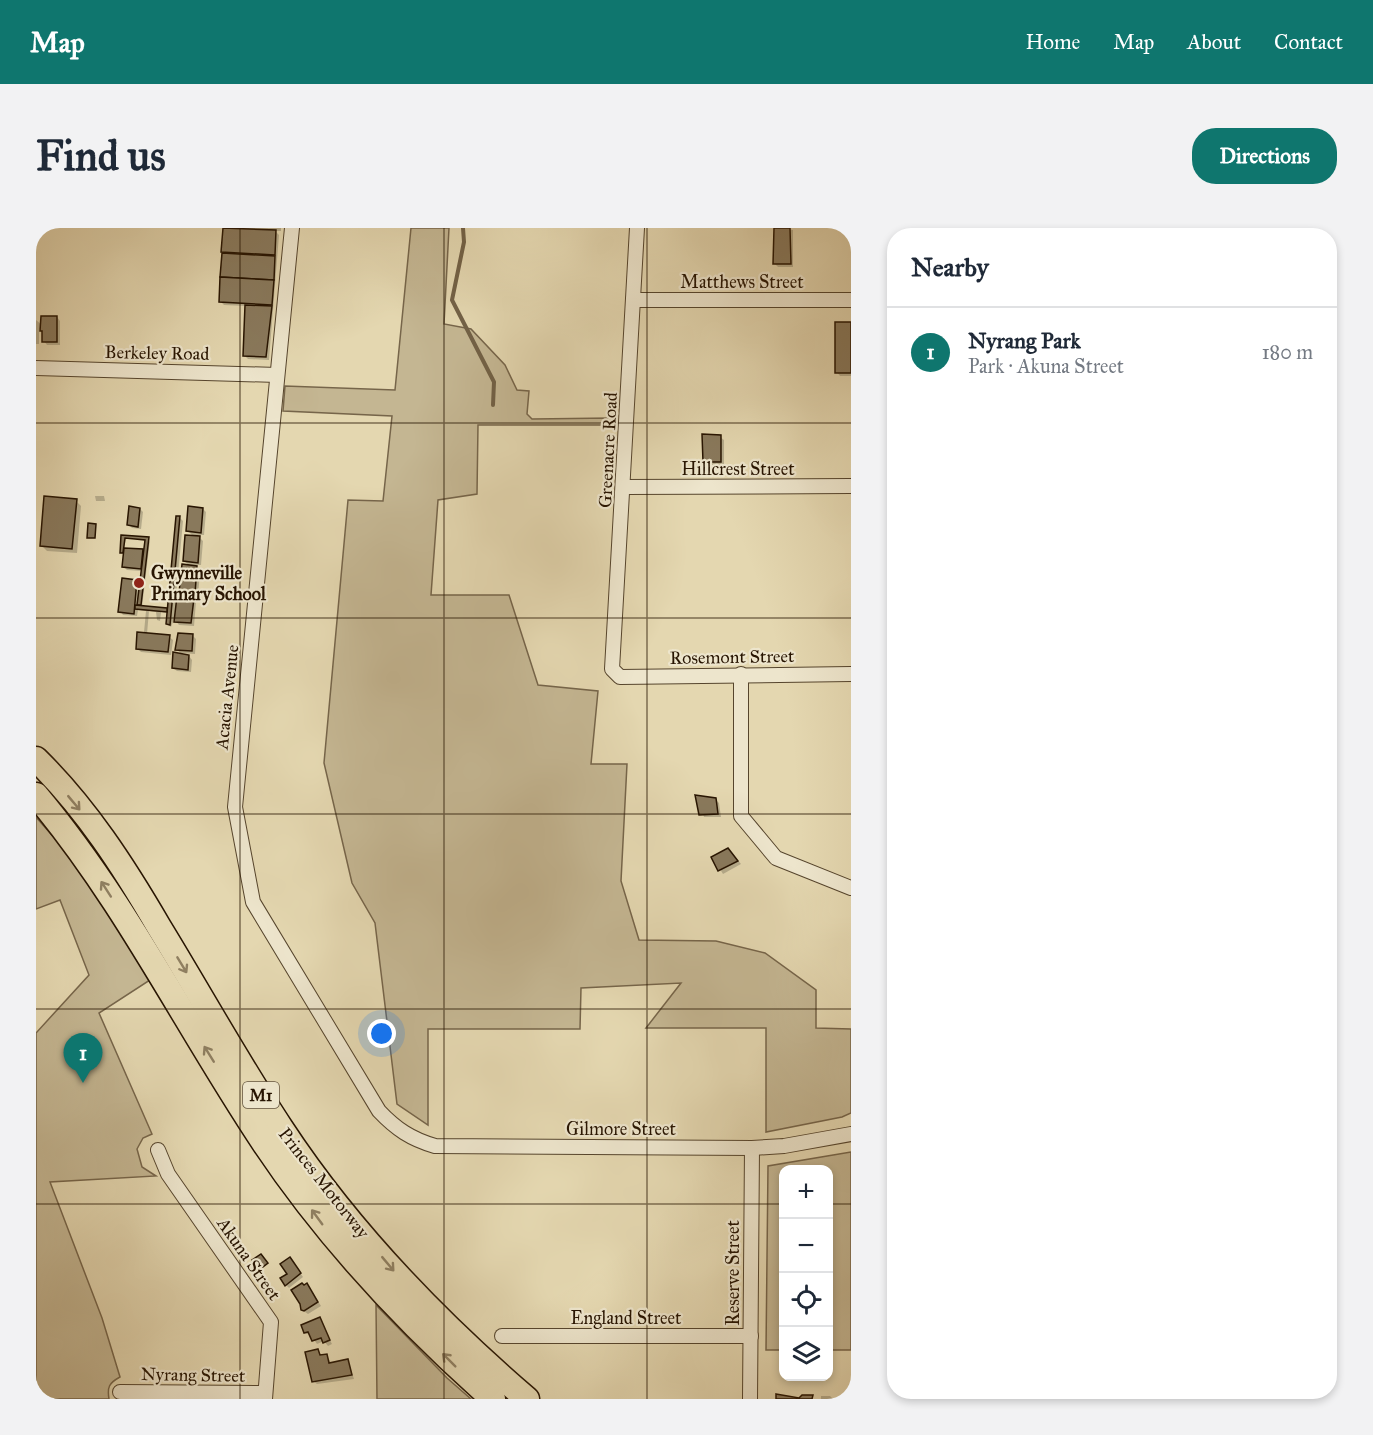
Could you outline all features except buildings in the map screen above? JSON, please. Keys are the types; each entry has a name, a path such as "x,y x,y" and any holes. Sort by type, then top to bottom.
{"highway":[{"name":"Princes Motorway","path":"36,759 118,858 281,1129 333,1199 406,1285 472,1352 527,1399"},
{"name":"Princes Motorway","path":"36,795 90,865 264,1143 326,1229 382,1292 457,1368 493,1399"}],"street":[{"name":"Acacia Avenue","path":"292,228 235,807 253,902 379,1111 395,1128"},
{"name":"Greenacre Road","path":"615,674 612,669 637,228"},
{"name":"Matthews Street","path":"633,300 851,300"},
{"name":"Berkeley Road","path":"36,368 277,375"},
{"name":"Hillcrest Street","path":"624,487 851,486"},
{"name":"Rosemont Street","path":"615,674 620,676 851,674"},
{"path":"741,674 741,816 776,858 851,888"},
{"name":"Gilmore Street","path":"395,1128 413,1139 435,1146 752,1148 784,1146 851,1134"},
{"name":"Reserve Street","path":"750,1399 752,1148"},
{"name":"Akuna Street","path":"158,1150 168,1174 271,1322 265,1396"},
{"name":"England Street","path":"502,1336 751,1336"},
{"name":"Nyrang Street","path":"120,1392 265,1396"}],"shaded area":[{"path":"411,228 449,228 444,324 471,329 505,365 517,390 529,391 527,414 532,419 611,418 610,425 478,425 477,494 438,500 431,595 509,595 538,685 598,691 591,764 627,764 621,881 639,940 716,941 765,953 816,990 816,1028 851,1029 851,1113 842,1117 766,1132 766,1028 646,1028 681,983 581,988 580,1029 428,1029 428,1125 397,1104 375,923 352,883 324,763 348,500 383,501 392,416 283,411 285,386 395,390"},
{"path":"36,817 74,860 150,980 99,1013 152,1134 143,1138 137,1149 142,1167 156,1176 50,1182 102,1318 120,1377 110,1386 109,1399 36,1399 36,1033 89,975 60,900 36,909"},
{"path":"851,1152 851,1350 833,1350 833,1165 779,1165 779,1350 766,1350 768,1166"},
{"path":"376,1305 447,1378 471,1399 377,1399"}],"waterway":[{"path":"463,228 464,242 452,300 494,382 493,405"}],"place":[{"name":"Gwynneville Primary School","path":"139,583"},
{"name":"Nyrang Park","path":"83,1083"}]}
